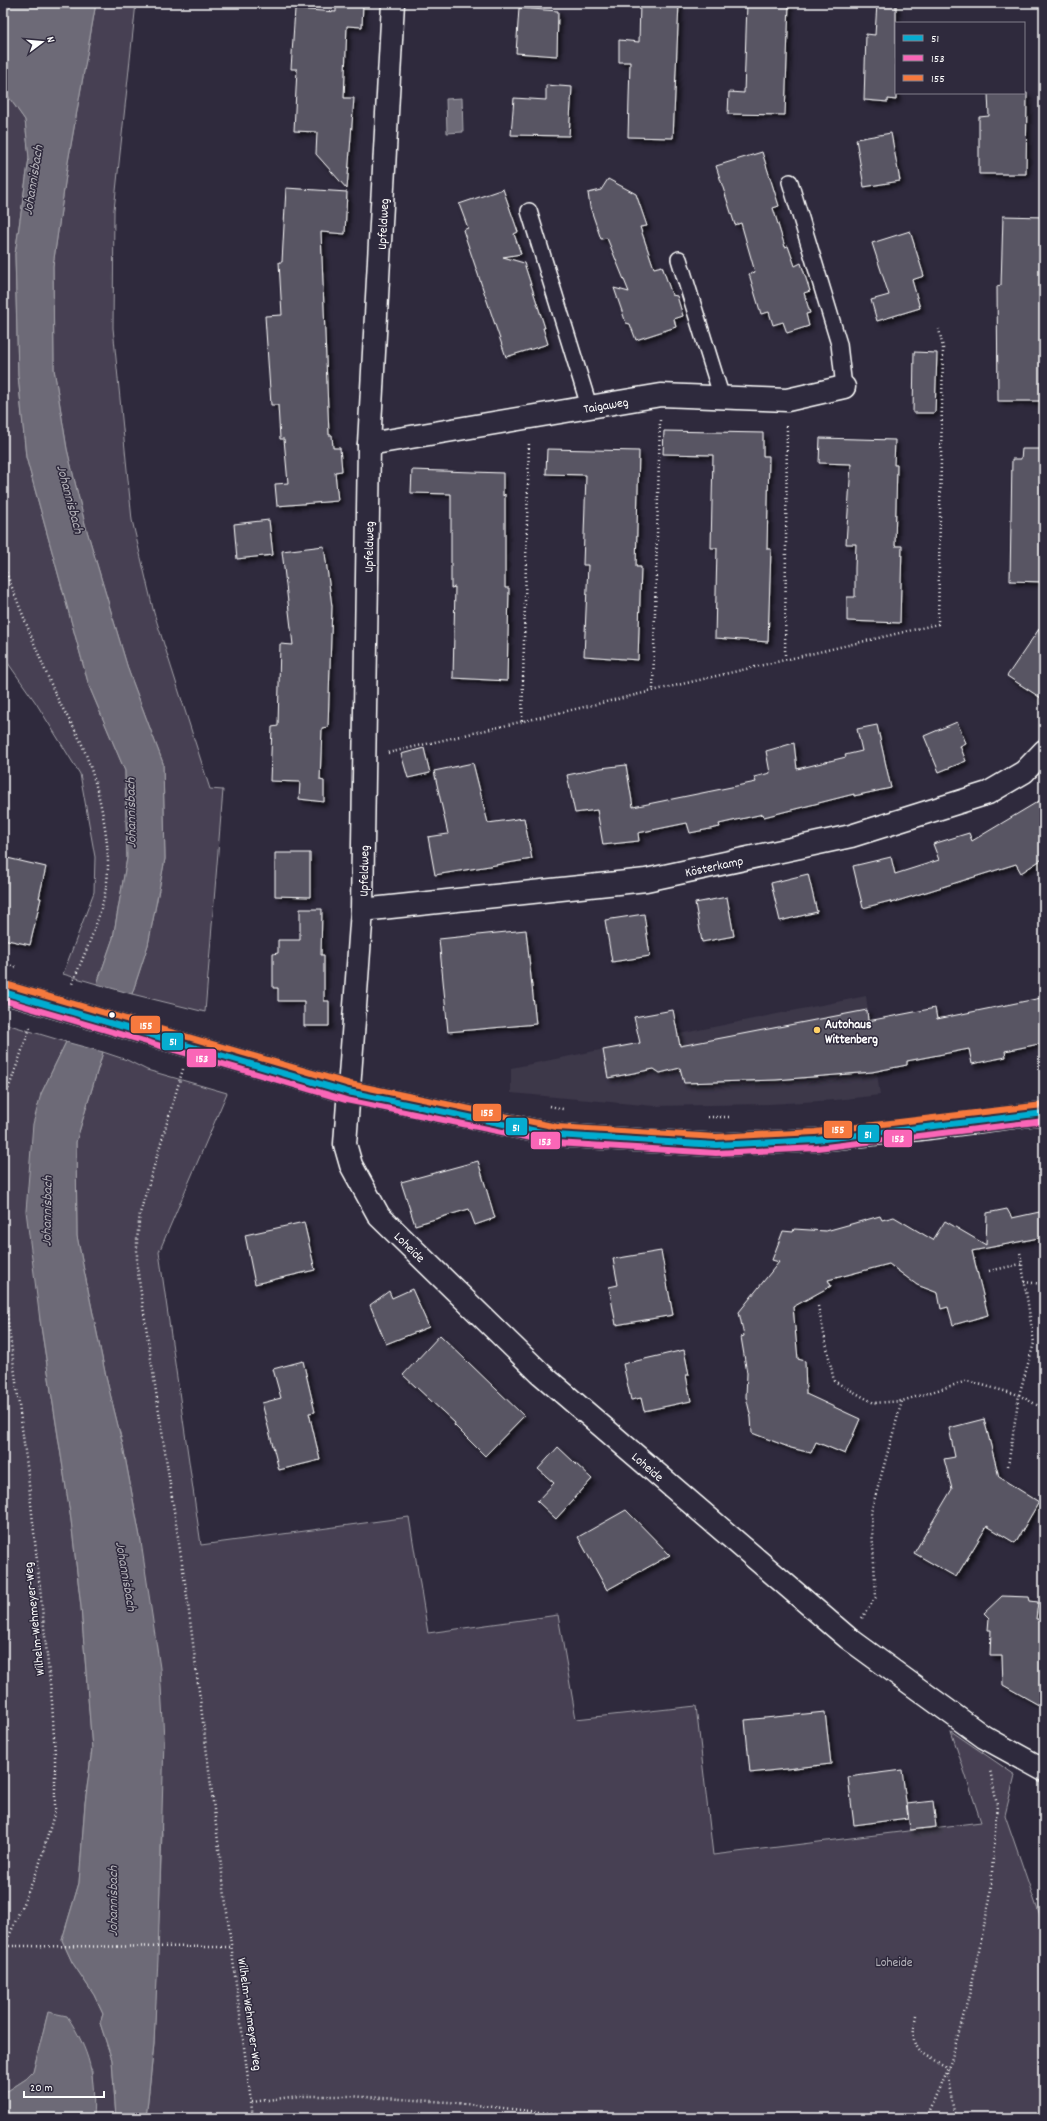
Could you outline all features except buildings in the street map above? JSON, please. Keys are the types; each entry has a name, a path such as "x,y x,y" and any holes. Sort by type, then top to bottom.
{"street":[{"name":"Upfeldweg","path":"348,1092 362,910 369,444 393,3"},
{"name":"Taigaweg","path":"369,444 589,406 661,396 787,400 844,387"},
{"name":"Kösterkamp","path":"362,910 646,880 851,836 988,793 1024,772 1044,751"},
{"path":"3,992 191,1045 348,1092 556,1135 716,1145 816,1140 1044,1113"},
{"name":"Loheide","path":"348,1092 345,1144 351,1165 379,1216 540,1373 848,1638 984,1737 1044,1770"}],"lane":[{"path":"790,182 839,344 844,387"},
{"path":"529,211 589,406"},
{"path":"679,259 722,398"}],"path":[{"path":"1035,3 1044,10"},
{"path":"365,759 653,689 938,624 943,348 939,329"},
{"path":"653,689 661,396"},
{"path":"786,659 787,400"},
{"path":"522,721 529,417"},
{"path":"3,565 55,693 81,741 91,768 102,813 108,855 106,893 93,932 72,984"},
{"path":"3,1104 32,1023"},
{"path":"184,1068 140,1213 136,1240 137,1267 187,1596 232,1947"},
{"path":"548,1106 571,1110"},
{"path":"703,1118 734,1117"},
{"path":"1008,1466 1019,1395 1034,1343 1020,1252"},
{"path":"989,1271 1021,1264"},
{"path":"1024,1282 1044,1284"},
{"name":"Wilhelm-Wehmeyer-Weg","path":"3,1283 28,1474 52,1702 55,1755 55,1811 38,1869 3,1950"},
{"path":"818,1306 834,1381 874,1403 902,1401 967,1381 1019,1395 1044,1409"},
{"path":"848,1638 876,1597 871,1512 902,1401"},
{"path":"926,2118 949,2069 970,1988 990,1898 997,1806 984,1737"},
{"name":"Wilhelm-Wehmeyer-Weg","path":"5,1946 232,1947 254,2118"},
{"path":"916,2015 912,2036 918,2051 949,2069"},
{"path":"947,2073 955,2118"},
{"path":"252,2102 299,2096 349,2096 449,2102 542,2112 576,2118"},
{"path":"541,2118 542,2112"}],"shaded area":[{"path":"866,996 880,1095 836,1100 770,1104 654,1106 511,1093 511,1068"}],"green space":[{"path":"96,3 136,3 114,210 113,328 132,520 154,613 210,789 223,790 205,1012 132,994 148,945 165,859 163,763 129,672 85,524 67,449 54,369 53,266 68,162"},
{"path":"3,89 25,120 29,158 15,254 18,375 26,457 89,686 125,771 127,858 113,938 97,984 63,974 94,892 95,857 80,774 36,703 3,656"},
{"path":"3,1023 66,1042 41,1094 40,1320 71,1520 81,1607 92,1749 85,1803 79,1883 62,1940 72,1962 94,1995 103,2014 100,2023 112,2060 116,2118 93,2118 92,2070 48,2013 33,2072 26,2079 3,2094"},
{"path":"103,1052 127,1060 147,1070 227,1093 159,1252 201,1545 409,1517 428,1633 558,1615 576,1719 696,1706 713,1855 981,1822 951,1731 1015,1775 1005,1815 1044,1928 1044,2118 146,2118 154,2044 162,1834 141,1542 123,1446 106,1377 77,1236 76,1142"}],"water":[{"name":"Johannisbach","path":"3,3 96,3 68,162 53,266 54,369 67,449 85,524 129,672 163,763 165,859 148,945 132,994 97,984 113,938 127,858 125,771 89,686 26,457 18,375 15,254 29,158 25,120 3,89"},
{"path":"462,98 463,132 447,133 446,99"},
{"name":"Johannisbach","path":"66,1042 103,1052 76,1142 77,1236 106,1377 123,1446 141,1542 160,1668 164,1739 158,1959 154,2044 146,2118 116,2118 112,2060 100,2023 103,2014 94,1995 72,1962 62,1940 79,1883 85,1803 92,1749 81,1607 71,1520 40,1320 26,1211 33,1124 41,1094"},
{"path":"48,2012 67,2016 81,2041 90,2065 92,2077 94,2103 93,2118 3,2118 3,2094 26,2079 33,2072"}],"transit line":[{"name":"155","path":"5,984 350,1084 557,1127 716,1137 815,1132 1043,1105"},
{"name":"51","path":"3,992 348,1092 556,1135 716,1145 816,1140 1044,1113"},
{"name":"153","path":"3,1000 346,1100 556,1143 716,1153 817,1148 1044,1121"}],"place":[{"name":"Autohaus Wittenberg","path":"817,1030"}]}
